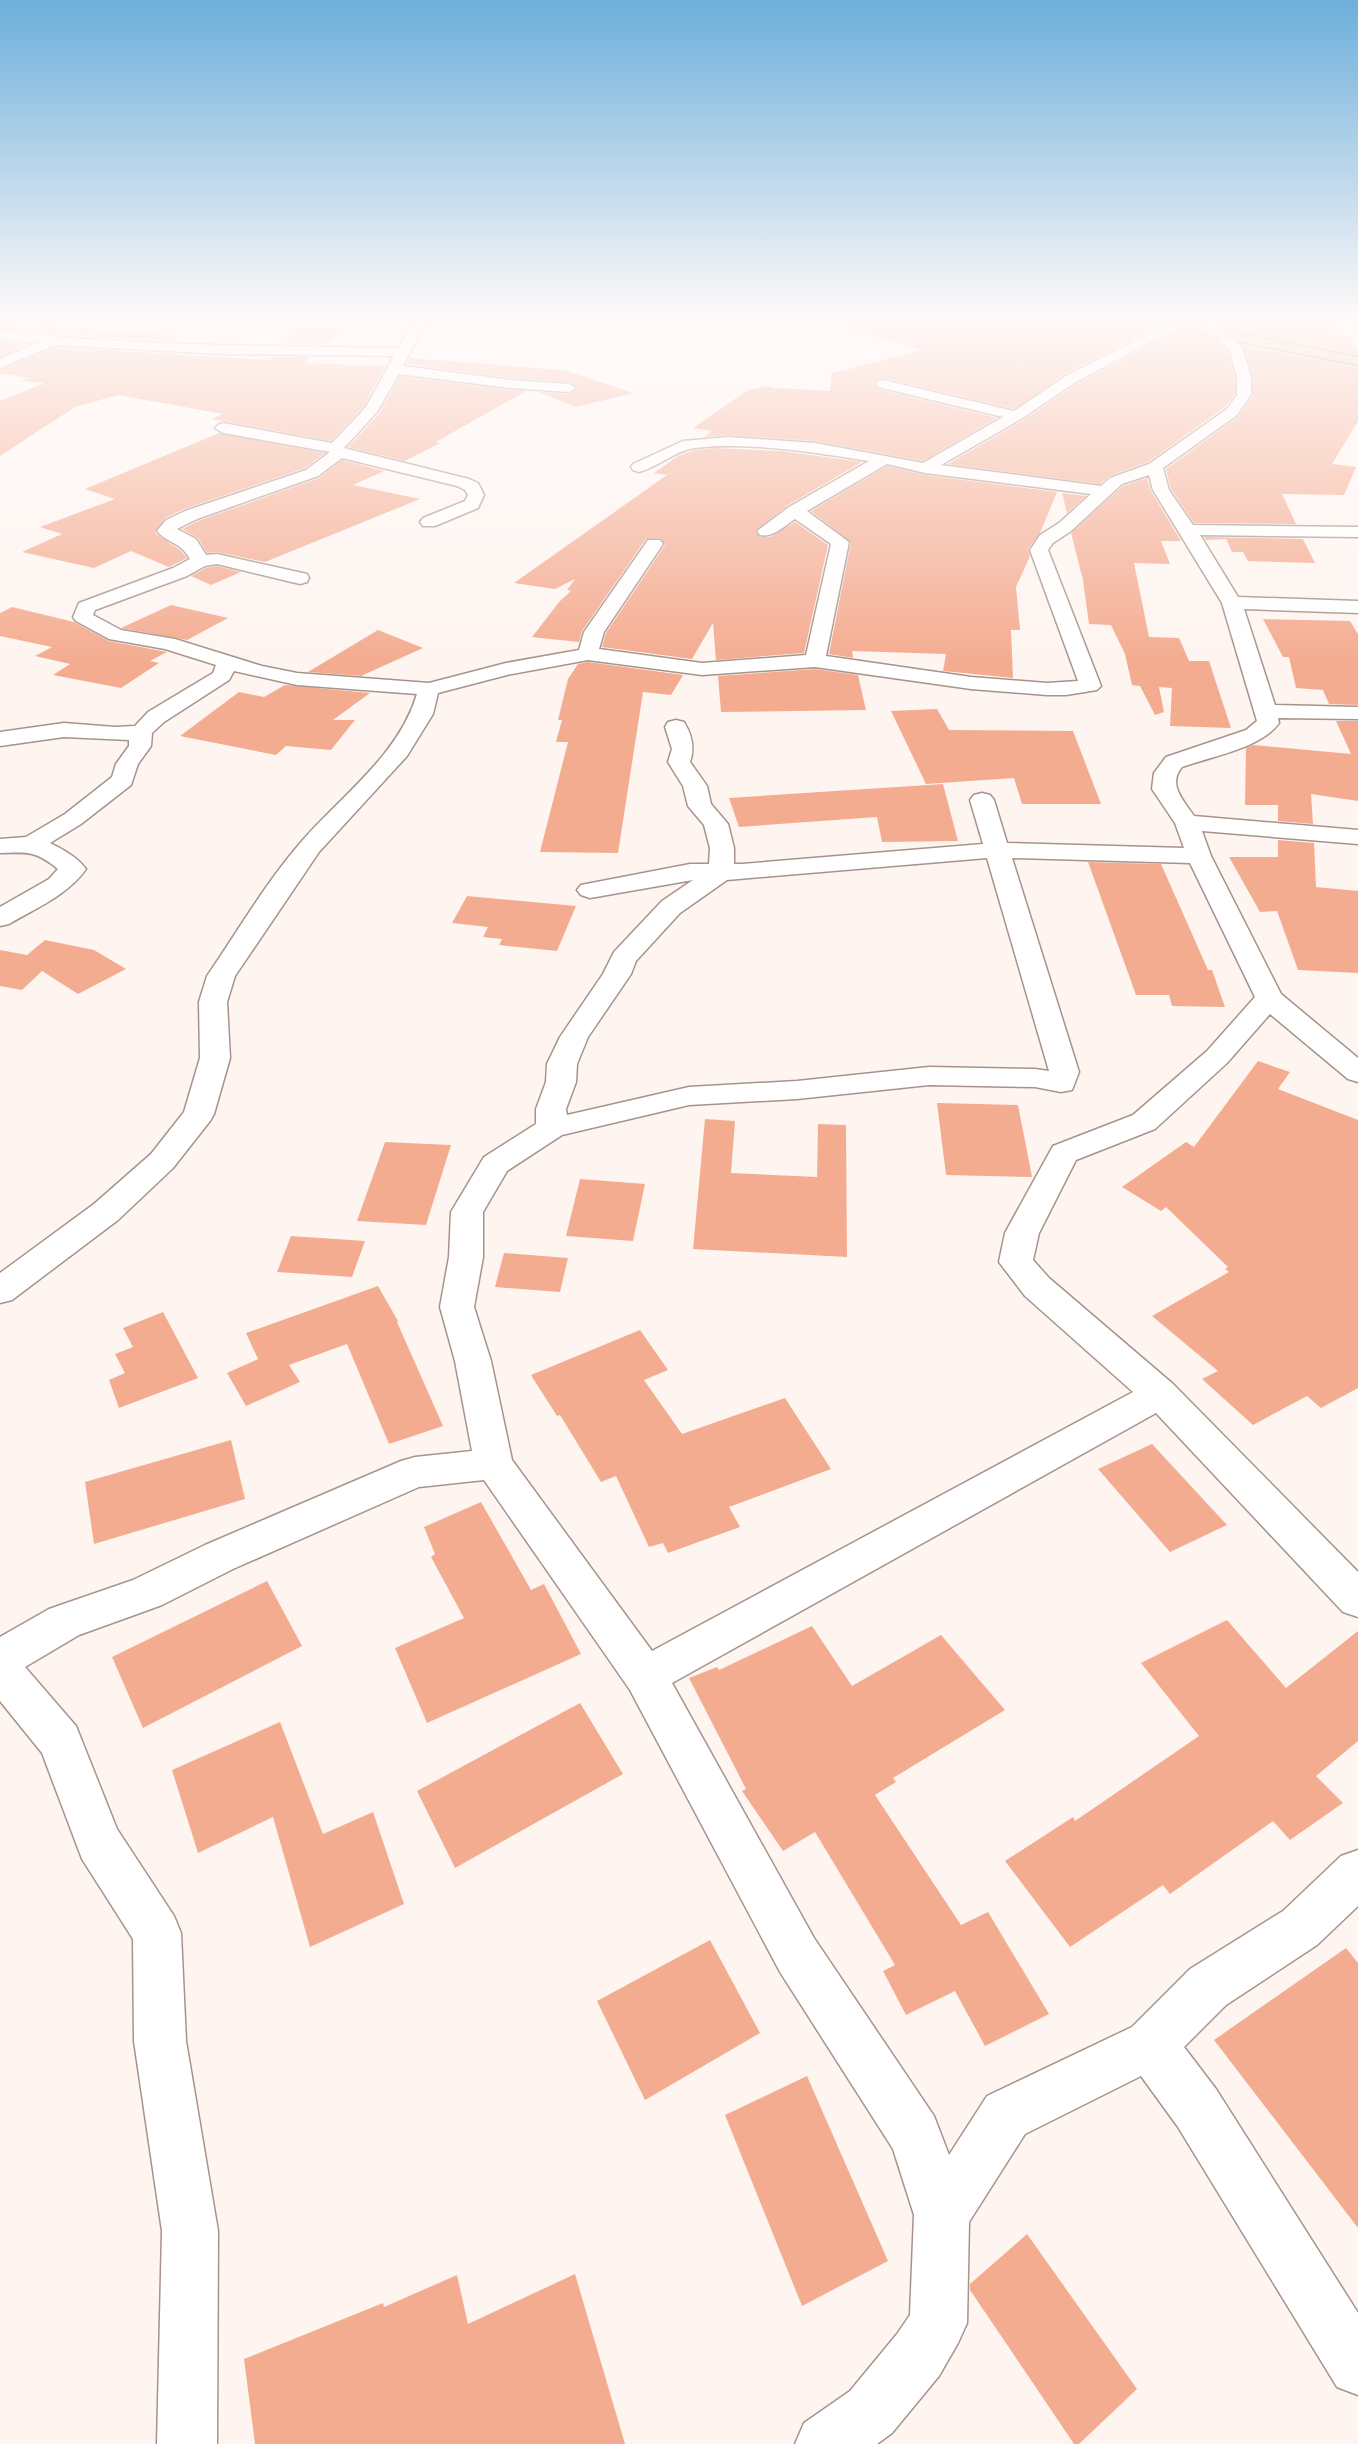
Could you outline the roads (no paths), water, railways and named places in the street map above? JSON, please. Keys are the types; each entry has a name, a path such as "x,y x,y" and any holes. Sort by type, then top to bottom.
{"street":[{"path":"254,434 337,450 463,482 472,487 476,495 472,504 429,522"},
{"path":"200,561 190,543 165,531 172,524 191,515 312,473 351,434"},
{"path":"925,468 984,434"},
{"path":"300,578 217,559 200,561 180,572 86,607 83,617 116,635 168,643 258,672 297,679 429,689 506,669 588,654 702,669 815,661 971,683 1047,689 1090,686 1039,550 1046,539 1065,527 1116,482 1155,467 1201,434"},
{"path":"639,467 682,446 706,442 815,448 925,468 1104,491"},
{"path":"766,531 795,511 885,459"},
{"path":"1155,467 1161,490 1232,603 1268,723 1254,735 1174,762 1165,773 1164,789 1187,823 1199,856 1269,998 1358,1073"},
{"path":"795,511 840,542 815,661"},
{"path":"1188,530 1358,532"},
{"path":"588,654 594,632 654,543"},
{"path":"1232,603 1358,607"},
{"path":"0,739 64,730 115,734 141,732 156,717 222,676 227,662"},
{"path":"204,689 258,672"},
{"path":"0,1291 106,1212 162,1161 199,1114 215,1058 213,1002 221,976 310,847 399,751 422,714 429,689"},
{"path":"1266,711 1358,713"},
{"path":"676,727 683,749 680,762 696,786 700,806 716,824 722,848 721,872"},
{"path":"0,846 32,844 73,819 123,780 127,764 140,746 141,732"},
{"path":"825,2444 871,2412 918,2355 938,2323 942,2215 915,2135 797,1955 645,1676 494,1464 473,1361 457,1307 466,1257 467,1212 495,1164 552,1128 689,1096 797,1090 929,1076 1035,1078 1061,1083 1064,1072 982,800"},
{"path":"1187,823 1358,837"},
{"path":"0,918 58,884 74,869 57,856 32,844"},
{"path":"590,890 690,872 721,872 998,850 1199,856"},
{"path":"552,1128 551,1109 561,1082 562,1064 574,1036 617,974 624,957 671,907 721,872"},
{"path":"1269,998 1217,1057 1144,1122 1064,1153 1022,1233 1016,1262 1037,1287 1160,1394 1358,1599"},
{"path":"645,1676 1160,1394"},
{"path":"0,1659 64,1622 147,1593 219,1557 415,1472 494,1464"},
{"path":"0,1669 60,1742 99,1843 157,1934 160,2041 190,2231 187,2444"},
{"path":"942,2215 1006,2115 1150,2045 1208,1987 1300,1928 1358,1874"},
{"path":"1150,2045 1197,2108 1358,2366"}]}
